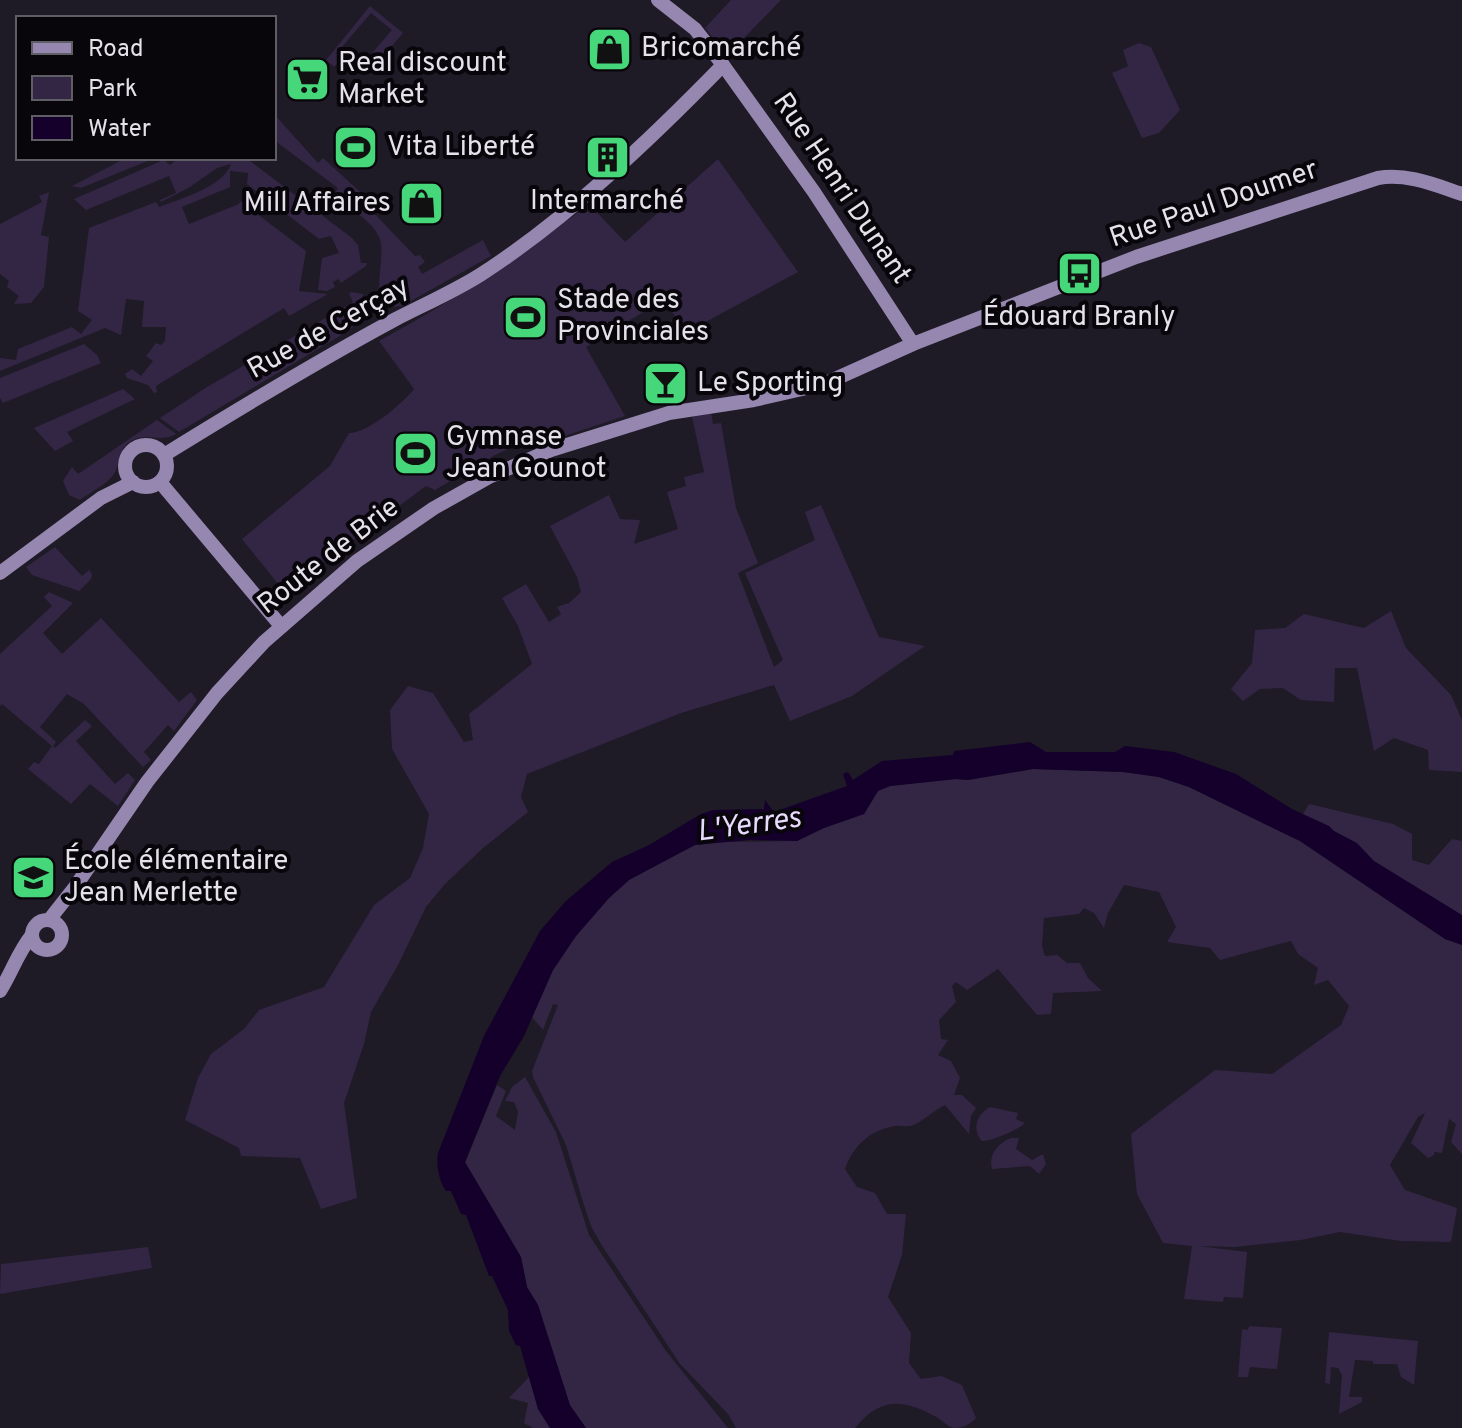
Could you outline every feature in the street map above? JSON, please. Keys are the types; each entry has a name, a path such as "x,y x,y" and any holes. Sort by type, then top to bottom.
{"street":[{"name":"Rue Henri Dunant","path":"658,0 695,29 723,65 814,192 913,344"},
{"name":"Rue de Cerçay","path":"164,455 262,395 477,277 519,247 637,148 723,65"},
{"name":"Rue Paul Doumer","path":"987,316 1177,242 1378,178 1414,179 1462,194"},
{"name":"Route de Brie","path":"54,924 75,887 147,782 213,698 281,626 391,536 491,476 551,450 669,413 754,400 824,384 913,344 987,316"},
{"path":"148,446 164,455 166,471 160,482 146,487 130,478 126,460 135,449 148,446"},
{"path":"0,573 130,478"},
{"path":"160,482 281,626"},
{"path":"38,923 54,924 62,936 58,945 47,949 35,940 38,923"},
{"path":"0,991 22,947 35,940"}],"green space":[{"path":"731,0 781,0 743,39 726,48 720,47 705,28"},
{"path":"370,6 403,33 372,69 369,66 363,68 361,66 392,30 371,13 341,48 346,53 334,67 326,60"},
{"path":"1139,43 1151,47 1180,110 1159,133 1142,138 1112,73 1128,66 1123,50"},
{"path":"276,116 318,163 323,158 370,201 367,206 415,256 420,255 425,262 418,267 422,274 483,240 491,256 402,306 390,306 383,301 380,293 379,237 365,219 333,196 338,188 276,142"},
{"path":"718,159 798,272 687,332 663,300 586,347 625,416 537,445 527,440 435,490 426,486 328,559 287,595 242,539 330,466 349,433 375,423 414,389 379,341 487,277 589,204 625,242"},
{"path":"122,160 150,160 81,188 72,186"},
{"path":"164,160 170,165 176,160 249,160 352,238 358,245 361,263 367,263 366,266 341,283 339,279 333,282 335,287 327,291 318,290 322,258 339,253 331,236 319,239 247,184 248,173 230,171 230,187 182,207 189,224 240,201 306,251 299,291 328,294 289,316 284,308 156,386 157,392 154,393 148,385 127,378 125,374 132,369 141,376 153,361 146,356 156,343 161,345 165,341 166,327 142,327 144,301 126,299 121,335 105,328 0,371 0,358 16,360 18,349 72,327 81,334 92,320 78,311 89,228 156,202 159,207 201,191 220,179 231,164 217,168 190,187 161,202 176,193 169,176 86,210 74,199"},
{"path":"49,192 41,235 49,237 44,287 31,303 14,304 19,296 7,287 9,281 0,274 0,224 42,202 39,196"},
{"path":"351,292 363,294 357,323 348,331 179,432 160,418 353,302"},
{"path":"84,344 101,363 3,403 0,378"},
{"path":"123,389 135,399 67,432 73,441 55,451 34,428"},
{"path":"711,413 713,424 721,423 736,508 758,563 738,573 774,667 783,660 745,573 815,540 805,512 821,505 879,637 925,646 852,696 790,721 774,685 681,713 527,774 521,797 528,812 483,848 426,907 371,1012 344,1103 357,1198 321,1209 300,1158 241,1156 239,1148 185,1120 198,1078 211,1054 244,1029 259,1010 324,987 374,905 410,878 423,848 429,814 392,749 390,710 408,686 433,693 464,742 473,740 469,714 532,664 518,626 502,598 526,584 549,622 561,614 557,607 569,603 581,592 577,577 550,526 609,495 620,519 640,520 634,544 678,529 667,492 686,486 684,477 704,472 692,417"},
{"path":"157,420 176,434 133,440 122,450 117,469 108,480 80,500 69,495 63,481 72,467 78,474"},
{"path":"55,547 82,576 89,570 92,574 79,591 32,575 26,567"},
{"path":"49,592 73,603 43,633 62,654 101,618 179,702 191,692 197,700 174,731 168,725 144,752 151,760 143,767 84,704 67,694 40,727 56,742 55,748 85,720 92,726 76,741 115,784 128,773 135,780 118,806 90,784 71,804 28,769 34,762 39,764 52,746 2,704 0,706 0,654 52,606 44,597"},
{"path":"1391,611 1406,648 1451,695 1462,720 1462,772 1429,770 1428,750 1394,738 1374,751 1357,668 1335,668 1334,702 1301,700 1283,688 1260,689 1243,701 1231,689 1252,663 1255,630 1285,628 1304,614 1364,628"},
{"path":"1033,769 1123,772 1159,777 1189,787 1300,841 1445,939 1462,945 1462,1154 1451,1142 1456,1124 1449,1119 1442,1153 1434,1152 1428,1158 1411,1143 1425,1113 1418,1117 1390,1165 1405,1190 1457,1208 1451,1242 1401,1241 1340,1232 1301,1240 1234,1247 1198,1246 1247,1252 1243,1298 1224,1297 1223,1302 1184,1299 1192,1246 1163,1243 1137,1194 1131,1134 1215,1070 1272,1074 1341,1025 1349,1006 1328,980 1314,985 1318,968 1298,954 1291,941 1220,960 1210,948 1167,942 1176,927 1159,892 1124,885 1108,913 1104,928 1094,913 1084,908 1079,914 1044,918 1042,946 1045,956 1057,955 1067,963 1080,963 1088,978 1102,991 1053,993 1051,1014 1037,1015 998,969 967,990 956,982 952,986 956,1002 939,1020 941,1039 948,1040 938,1055 951,1061 960,1078 954,1095 962,1095 976,1108 971,1116 969,1134 945,1105 916,1124 886,1128 870,1135 858,1146 845,1169 857,1187 875,1193 887,1214 906,1214 902,1255 888,1297 911,1333 909,1363 921,1379 941,1376 962,1385 976,1418 954,1428 914,1407 894,1404 874,1410 855,1428 736,1428 728,1414 680,1364 591,1226 566,1145 532,1071 558,1005 553,1004 543,1030 532,1017 553,970 576,936 629,880 695,845 797,841 864,814 878,791 890,786 968,780"},
{"path":"1309,804 1393,824 1412,834 1412,860 1429,865 1452,839 1462,841 1462,923 1303,814"},
{"path":"525,1077 556,1132 589,1235 666,1351 728,1428 586,1428 570,1406 538,1305 527,1287 521,1257 465,1163 497,1085 506,1091 496,1116 515,1130 518,1112 514,1102 505,1101 512,1087"},
{"path":"990,1107 1018,1113 1016,1119 1025,1123 1005,1135 982,1141 977,1132 977,1122"},
{"path":"1011,1138 1019,1138 1016,1149 1032,1160 1043,1154 1046,1164 1039,1174 1030,1166 992,1169 991,1159 995,1150"},
{"path":"148,1247 152,1268 0,1294 1,1264"},
{"path":"1249,1326 1282,1328 1277,1369 1250,1367 1248,1377 1238,1377 1242,1329 1248,1330"},
{"path":"1329,1332 1418,1341 1414,1385 1401,1377 1397,1364 1355,1360 1349,1397 1362,1397 1362,1402 1339,1414 1342,1375 1338,1368 1331,1367 1330,1384 1325,1383"},
{"path":"529,1377 538,1409 550,1428 533,1428 524,1423 528,1403 509,1398"}],"water":[{"name":"L'Yerres","path":"1030,742 1046,752 1115,752 1125,746 1174,752 1236,774 1292,809 1357,843 1374,861 1462,915 1462,945 1445,939 1300,841 1189,787 1159,777 1123,772 1033,769 968,780 890,786 878,791 864,814 797,841 749,840 695,845 629,880 576,936 553,970 524,1036 500,1076 465,1162 521,1257 527,1287 538,1305 570,1405 586,1428 550,1428 538,1409 520,1346 516,1345 509,1331 508,1310 492,1276 489,1276 466,1215 461,1214 451,1191 446,1191 444,1187 437,1163 438,1153 484,1036 540,931 566,901 612,862 649,845 701,814 713,810 764,809 765,800 774,812 847,786 843,774 848,772 853,780 882,761 953,755 954,751"}],"place":[{"name":"Bricomarché","path":"610,49"},
{"name":"Real discount Market","path":"307,80"},
{"name":"Vita Liberté","path":"356,148"},
{"name":"Intermarché","path":"607,158"},
{"name":"Mill Affaires","path":"422,204"},
{"name":"Édouard Branly","path":"1079,273"},
{"name":"Stade des Provinciales","path":"526,317"},
{"name":"Le Sporting","path":"666,384"},
{"name":"Gymnase Jean Gounot","path":"415,454"},
{"name":"École élémentaire Jean Merlette","path":"33,878"}]}
